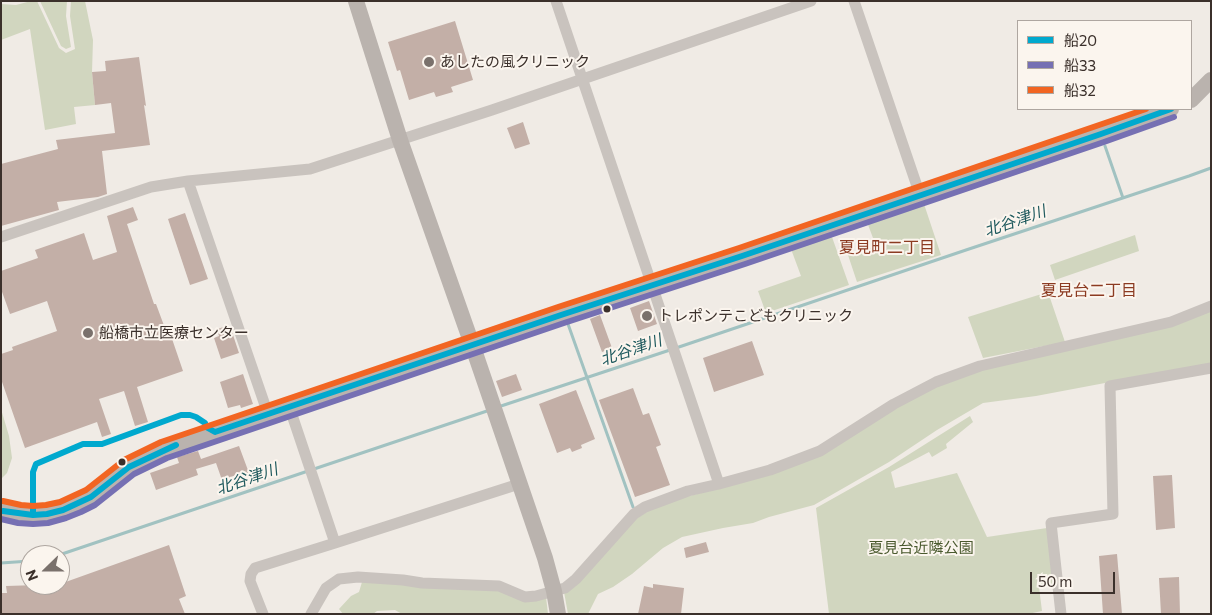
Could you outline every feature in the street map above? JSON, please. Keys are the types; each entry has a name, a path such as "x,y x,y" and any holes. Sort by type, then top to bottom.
{"street":[{"path":"356,1 400,140 545,558 558,614"},
{"path":"556,1 720,484"},
{"path":"1,237 151,187 188,181 310,169 582,80 811,1"},
{"path":"854,1 920,194"},
{"path":"1192,99 1211,80"},
{"path":"1,510 33,515 63,510 91,497 129,467 164,450 289,406 742,256 1168,110"},
{"path":"188,181 268,414"},
{"path":"311,614 326,588 340,580 358,577 422,583 499,586 525,597 565,588 576,580 634,514 645,506 688,491 770,470 820,451 894,404 936,382 980,366 1170,322 1211,306"},
{"path":"1061,614 1051,523 1113,514 1110,386 1211,368"},
{"path":"289,406 336,543"},
{"path":"263,614 250,581 251,574 255,568 519,484"}],"green space":[{"path":"37,1 59,48 66,53 75,49 70,16 71,1 85,1 93,40 92,72 95,105 74,107 76,124 45,130 30,29 1,40 1,4 16,5"},
{"path":"40,1 67,1 66,16 71,47 66,49 61,46"},
{"path":"924,204 941,255 857,282 848,255 876,246 867,222"},
{"path":"1135,235 1139,251 1055,280 1050,265"},
{"path":"826,237 832,237 849,285 766,313 758,291 801,276 791,249"},
{"path":"1048,292 1065,342 983,358 968,317"},
{"path":"1211,311 1211,363 1036,396 983,403 937,430 889,462 814,505 753,523 682,537 663,548 613,587 598,594 588,614 568,614 564,592 637,518 659,504 772,474 938,385 980,369"},
{"path":"1,409 9,436 12,458 7,473 1,479"},
{"name":"夏見台近隣公園","path":"970,416 973,422 946,444 947,448 932,457 929,452 891,472 895,488 957,473 987,537 1047,528 1053,585 1039,587 1042,611 1028,614 829,614 816,508 889,467"},
{"path":"362,582 497,590 546,597 548,614 402,614 395,610 377,611 373,614 343,614 339,609 351,596 359,592"}],"building":[{"path":"455,21 473,80 451,87 453,92 436,97 434,92 409,100 400,70 397,71 388,42"},
{"path":"139,57 150,145 102,151 107,194 98,197 57,202 59,210 1,226 1,164 58,149 56,140 115,133 111,103 95,105 92,72 106,71 105,61"},
{"path":"523,122 530,144 515,149 507,128"},
{"path":"133,207 138,220 127,224 154,304 156,304 166,331 169,330 183,371 137,387 148,422 135,426 124,391 99,399 111,434 102,437 97,422 25,448 1,379 1,354 13,350 12,347 57,331 47,301 10,314 1,289 1,271 38,258 35,250 84,233 93,260 117,252 107,216"},
{"path":"185,213 208,279 190,285 168,219"},
{"path":"649,301 657,324 638,331 630,308"},
{"path":"600,315 612,348 602,352 590,319"},
{"path":"227,326 229,333 232,332 239,353 221,359 214,338 219,336 217,329"},
{"path":"752,341 764,375 714,392 703,358"},
{"path":"243,374 253,404 241,408 240,405 228,408 220,382"},
{"path":"516,374 522,390 502,397 496,381"},
{"path":"633,388 643,415 649,413 661,445 656,447 670,485 635,497 599,400"},
{"path":"576,390 595,439 581,445 582,448 572,452 570,448 557,453 539,404"},
{"path":"239,446 249,473 222,480 216,463 196,469 198,475 156,490 150,473 179,463 177,457 198,451 201,459"},
{"path":"1172,475 1175,528 1156,530 1153,476"},
{"path":"706,542 709,552 686,558 684,548"},
{"path":"169,545 186,596 179,599 185,614 1,614 1,593 7,593 6,586 20,586 20,595 70,595 70,580"},
{"path":"1117,554 1122,614 1103,614 1099,556"},
{"path":"1179,577 1180,614 1161,614 1159,578"},
{"path":"653,584 684,588 681,614 638,614 644,586 653,588"}],"waterway":[{"path":"1105,146 1123,198"},
{"name":"北谷津川","path":"676,348 1211,168"},
{"path":"568,324 633,507"},
{"name":"北谷津川","path":"498,407 670,350"},
{"name":"北谷津川","path":"314,469 490,410"},
{"name":"北谷津川","path":"70,551 308,471"},
{"name":"北谷津川","path":"1,563 20,562"}],"transit line":[{"name":"船32","path":"3,501 33,506 60,502 86,490 124,460 161,442 1143,110"},
{"name":"船20","path":"33,515 33,472 36,464 83,444 102,444 181,415 196,417 205,423 206,427 215,432 742,256 1168,110"},
{"name":"船33","path":"1,519 33,524 48,523 66,518 95,505 134,474 167,458 564,323 745,264 1174,117"},
{"name":"船20","path":"3,511 33,515 63,510 91,497 129,467 176,445"}],"place":[{"name":"あしたの風クリニック","path":"429,62"},
{"name":"トレポンテこどもクリニック","path":"647,316"},
{"name":"船橋市立医療センター","path":"88,333"}],"district":[{"name":"夏見町二丁目","path":"887,248"},
{"name":"夏見台二丁目","path":"1089,291"}]}
